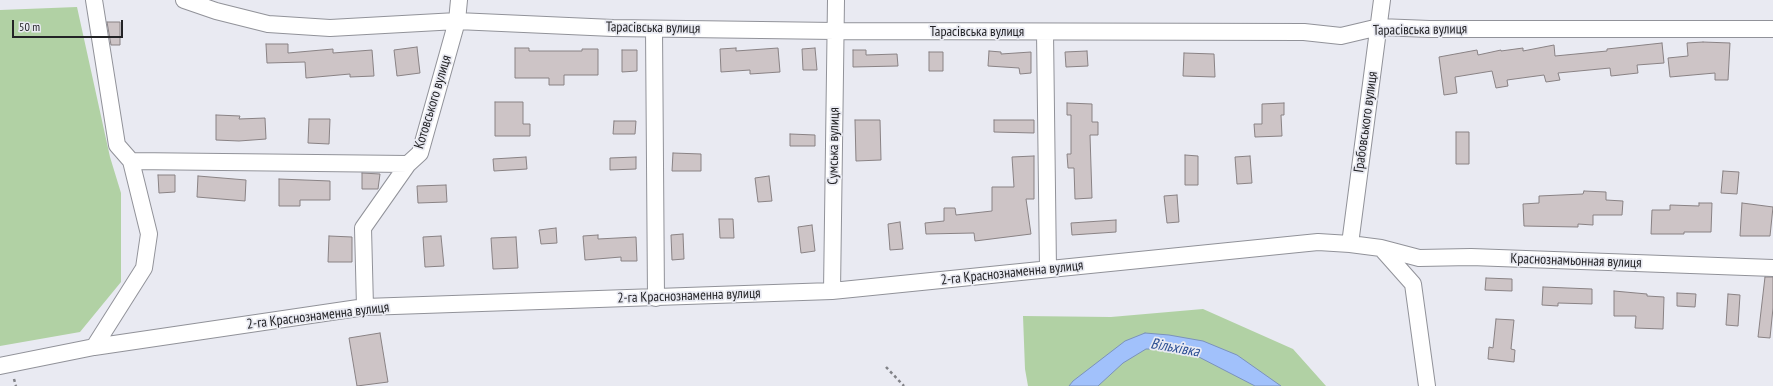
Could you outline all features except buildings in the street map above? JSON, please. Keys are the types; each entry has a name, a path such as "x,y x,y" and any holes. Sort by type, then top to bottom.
{"street":[{"path":"94,0 117,145 131,161 149,234 144,268 94,347"},
{"name":"Тарасівська вулиця","path":"184,0 268,24 330,28 457,21 654,29 1304,32 1341,36 1379,27 1429,29 1773,29"},
{"name":"Котовського вулиця","path":"365,307 363,228 408,164 420,153 457,21 459,0"},
{"name":"Сумська вулиця","path":"832,291 836,0"},
{"name":"Грабовського вулиця","path":"1350,244 1382,0"},
{"path":"654,29 656,298"},
{"path":"1045,32 1048,269"},
{"path":"131,161 408,164"},
{"name":"2-га Краснознаменна вулиця","path":"0,366 94,347 365,307 832,291 1318,242 1381,248"},
{"path":"1381,248 1413,284 1427,386"},
{"name":"Краснознамьонная вулиця","path":"1381,248 1419,258 1471,257 1773,268"}],"path":[{"path":"886,367 904,386"},
{"path":"14,379 16,386"}],"green space":[{"path":"77,7 110,157 121,193 121,282 80,332 0,346 0,10"},
{"path":"1203,309 1293,349 1326,386 1028,386 1025,369 1023,316 1111,317"}],"water":[{"name":"Вільхівка","path":"1145,333 1169,335 1203,341 1237,355 1281,386 1255,386 1195,355 1165,349 1146,349 1123,363 1098,386 1069,386 1073,381 1125,341"}]}
